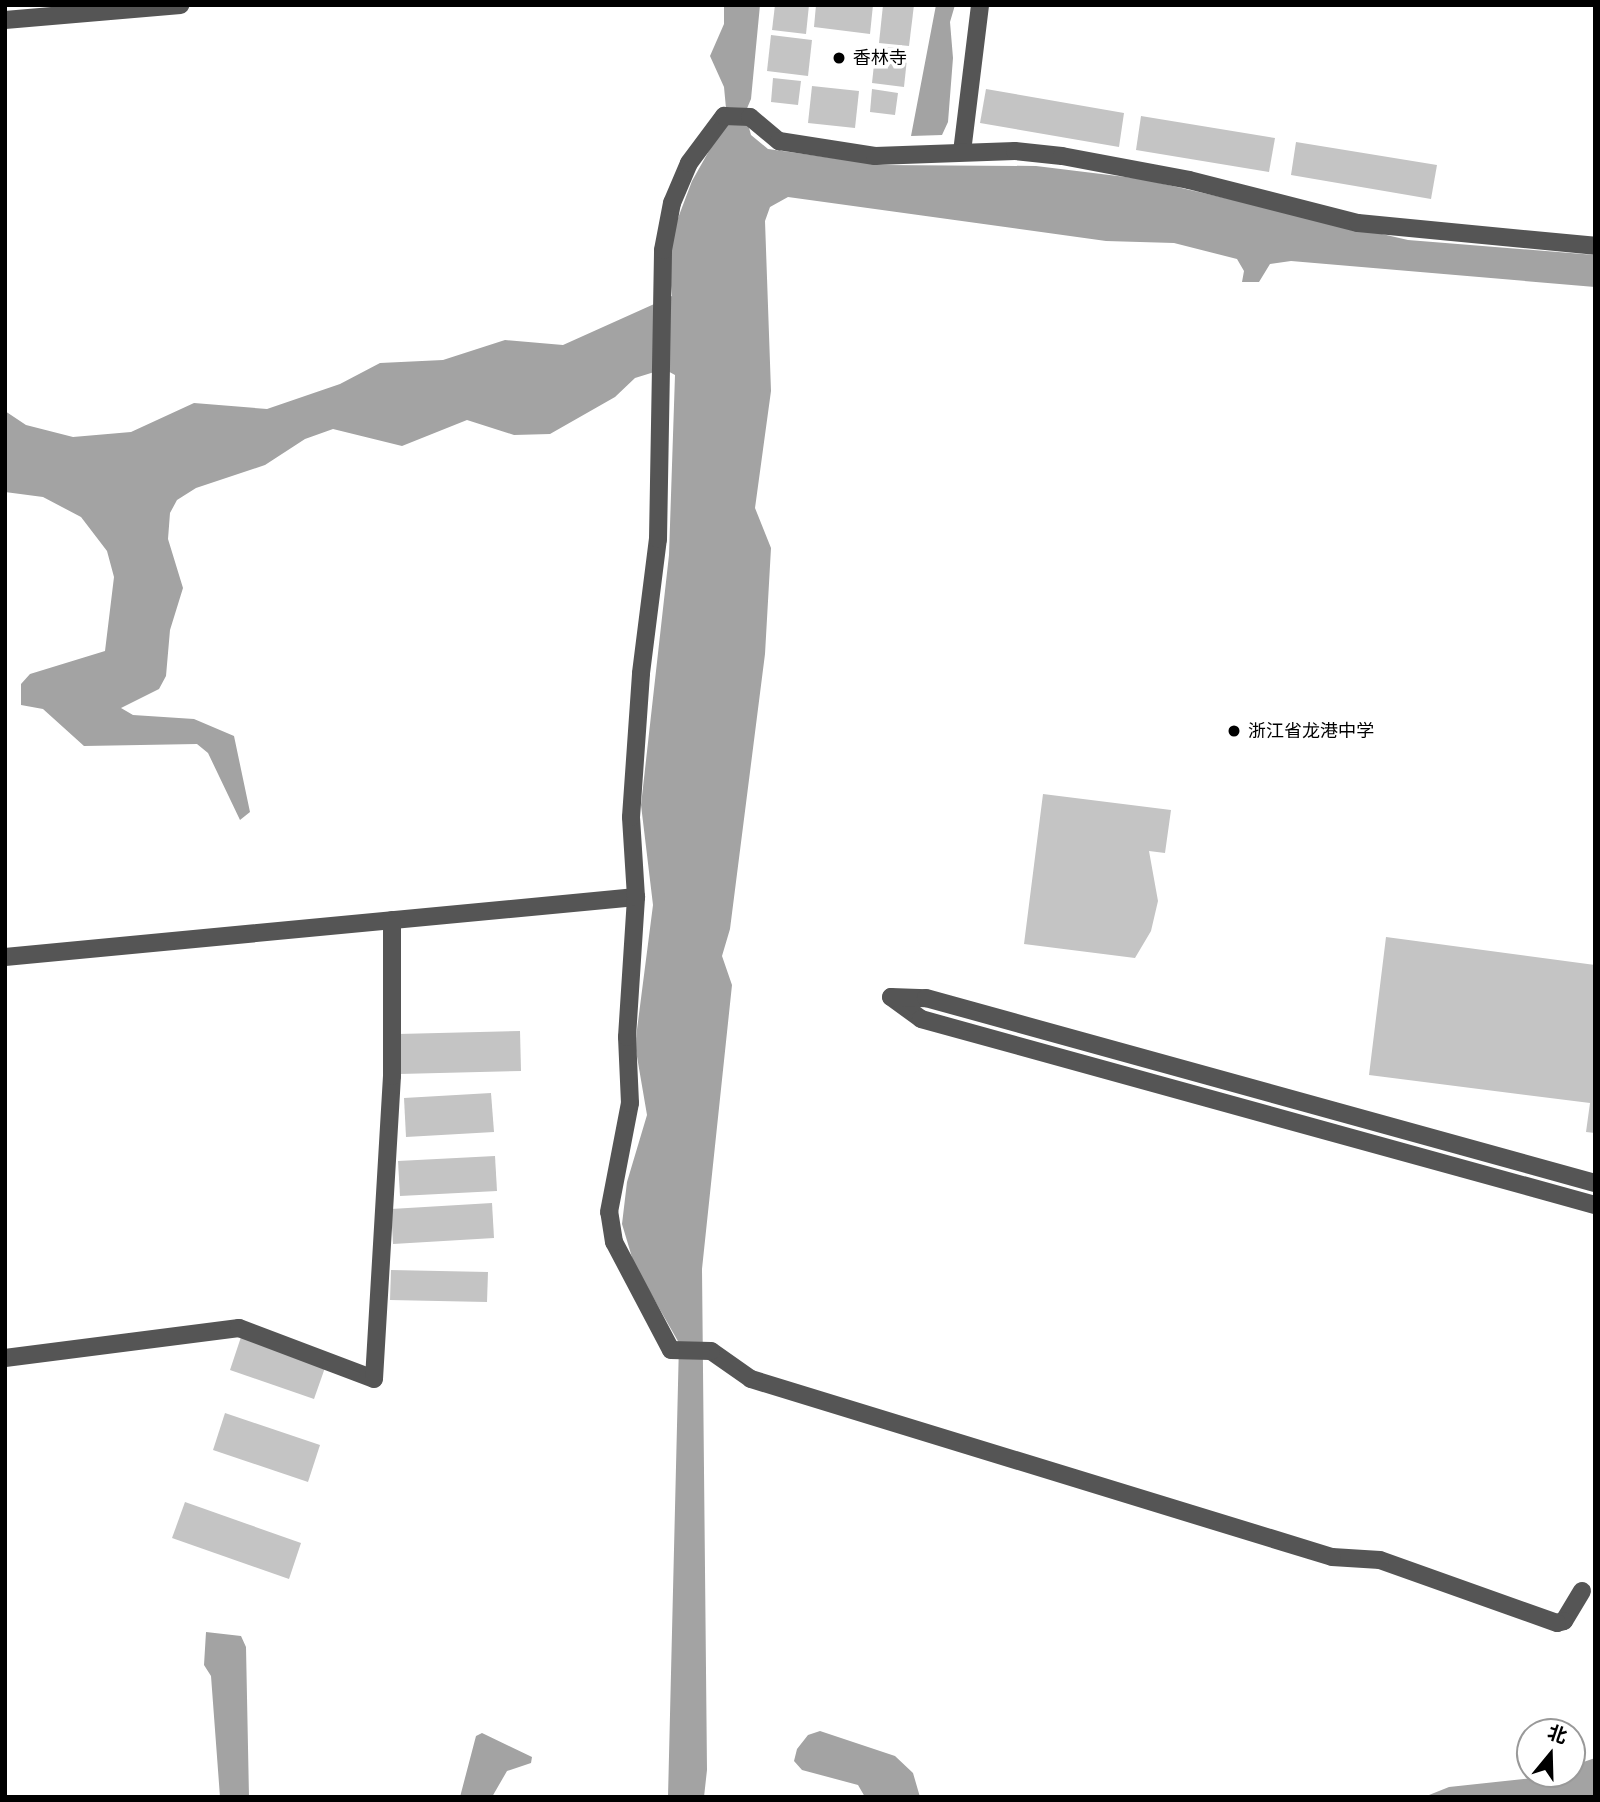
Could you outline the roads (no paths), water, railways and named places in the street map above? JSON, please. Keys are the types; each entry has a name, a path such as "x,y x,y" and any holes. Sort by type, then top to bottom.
{"street":[{"path":"5,20 180,5"},
{"path":"962,152 980,5"},
{"path":"1582,1591 1564,1621 1557,1623 1380,1560 1332,1557 751,1378 711,1351 671,1350 614,1242 609,1224 630,1103 627,1037 636,897 632,796 658,539 661,380 659,299 672,203 699,145 724,116 750,117 779,141 875,156 1015,151 1109,163 1358,222 1595,246"},
{"path":"5,957 636,897"},
{"path":"5,1358 239,1328 374,1379 392,1076 392,920"},
{"path":"1595,1183 926,998 891,997 921,1019 1595,1205"}],"place":[{"name":"香林寺","path":"839,58"},
{"name":"浙江省龙港中学","path":"1234,731"}]}
